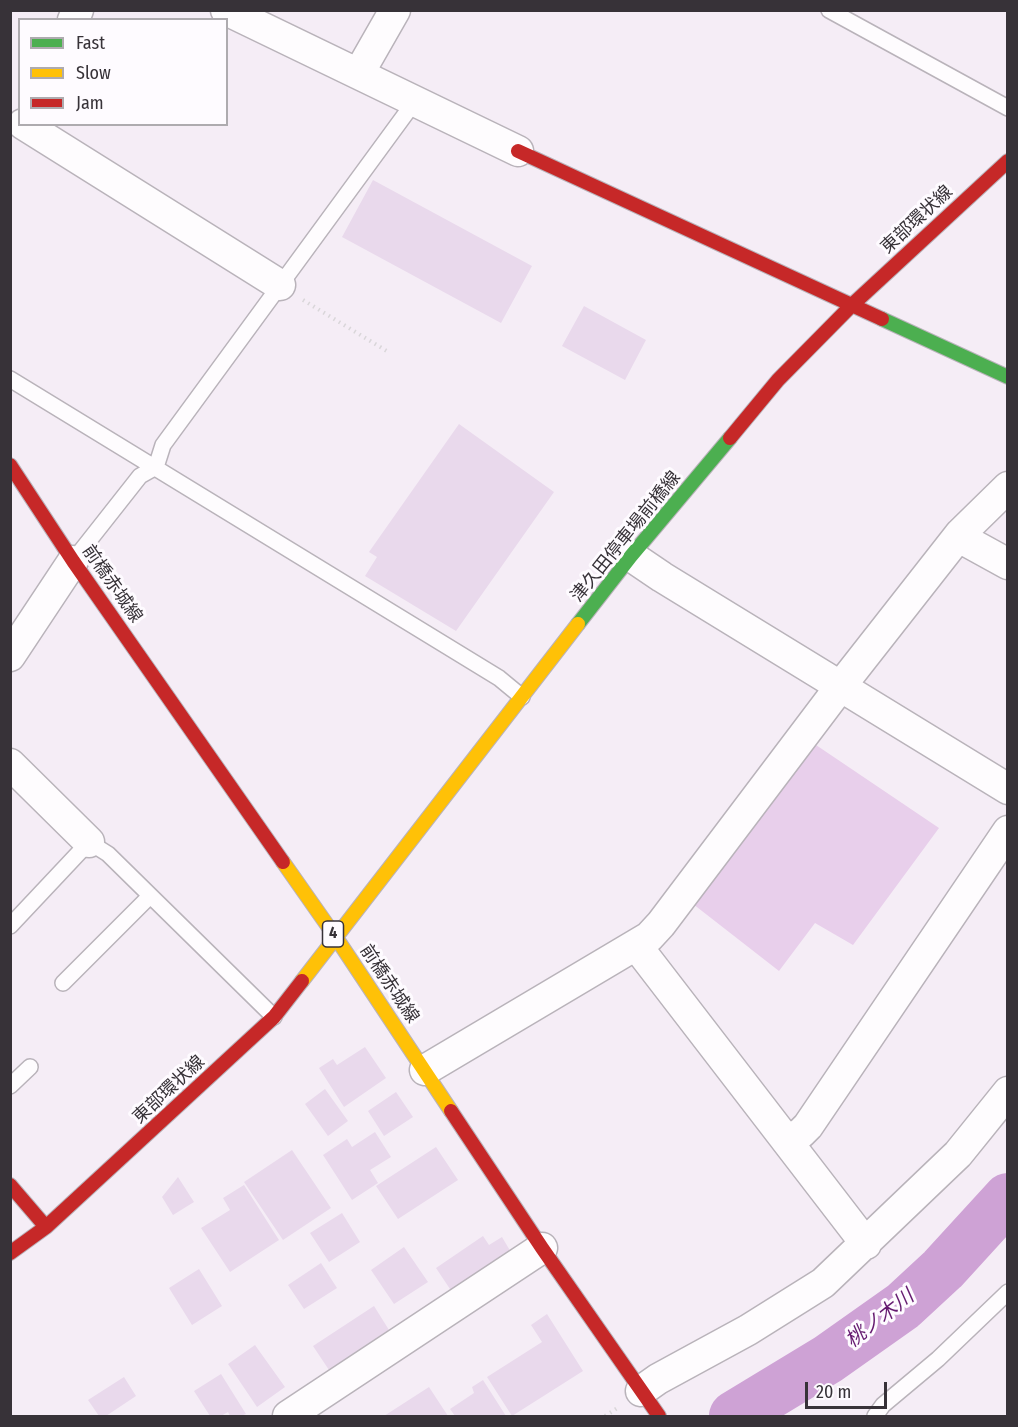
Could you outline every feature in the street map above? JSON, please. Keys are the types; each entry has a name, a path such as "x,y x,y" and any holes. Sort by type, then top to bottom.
{"main road":[{"path":"518,151 1008,377"},
{"name":"東部環状線","path":"852,306 1008,161"},
{"name":"津久田停車場前橋線","path":"336,939 632,556 778,380 852,306"},
{"name":"前橋赤城線","path":"10,465 73,561 426,1070 542,1248 651,1405"},
{"name":"東部環状線","path":"10,1253 46,1227 274,1017 336,939"},
{"path":"10,1185 46,1227"}],"street":[{"path":"226,10 518,151"},
{"path":"359,74 395,10"},
{"path":"28,126 280,285"},
{"path":"426,1070 649,937 960,534 1008,487"},
{"path":"960,534 968,542 1008,564"},
{"path":"632,556 662,577 1008,789"},
{"path":"10,656 73,561"},
{"path":"10,764 89,843"},
{"path":"787,1141 808,1126 1008,831"},
{"path":"636,945 866,1244"},
{"path":"651,1405 661,1377 748,1330 823,1283 958,1154 1008,1092"},
{"path":"288,1416 542,1248"}],"lane":[{"path":"829,10 1008,108"},
{"path":"73,561 140,476 156,467 163,445 415,101"},
{"path":"10,379 499,678 522,697"},
{"path":"10,926 89,843 108,854 149,897 274,1017"},
{"path":"63,983 149,897"},
{"path":"10,1086 30,1067"},
{"path":"875,1416 883,1405 938,1359 1008,1292"}],"path":[{"path":"280,285 390,353"}],"shaded area":[{"path":"816,745 939,828 853,945 815,923 779,971 693,904"}],"building":[{"path":"373,180 532,266 501,323 342,237"},
{"path":"584,306 646,340 625,380 562,346"},
{"path":"459,424 554,492 456,631 365,576 377,557 369,552"},
{"path":"365,1047 386,1078 344,1107 319,1068 333,1059 337,1065"},
{"path":"325,1089 348,1121 328,1136 305,1104"},
{"path":"396,1092 413,1117 384,1136 368,1111"},
{"path":"375,1132 391,1157 370,1170 378,1183 352,1200 323,1155 347,1139 352,1147"},
{"path":"436,1147 458,1180 398,1219 376,1186"},
{"path":"292,1150 331,1208 283,1240 244,1182"},
{"path":"178,1177 194,1202 173,1215 162,1197"},
{"path":"244,1185 279,1240 230,1272 201,1228 230,1210 223,1198"},
{"path":"342,1213 360,1242 329,1262 310,1233"},
{"path":"483,1236 489,1245 502,1237 512,1254 452,1292 436,1268"},
{"path":"404,1247 428,1282 394,1304 371,1270"},
{"path":"321,1263 337,1288 304,1309 288,1285"},
{"path":"199,1269 222,1306 192,1325 169,1288"},
{"path":"374,1306 389,1330 329,1370 313,1346"},
{"path":"547,1314 583,1371 512,1416 487,1377 542,1342 531,1325"},
{"path":"255,1345 285,1387 257,1407 228,1364"},
{"path":"221,1374 246,1414 230,1416 228,1412 221,1416 210,1416 194,1391"},
{"path":"124,1377 136,1396 106,1416 99,1416 88,1400"},
{"path":"483,1380 506,1416 455,1416 450,1409 474,1393 472,1387"},
{"path":"429,1387 448,1416 384,1416"}],"waterway":[{"name":"桃ノ木川","path":"734,1416 828,1359 903,1306 943,1269 1008,1198"}],"traffic: fast":[{"path":"882,319 1008,377"},
{"path":"578,624 631,556 730,438"}],"traffic: slow":[{"path":"302,981 578,624"},
{"path":"283,862 451,1111"}],"traffic: jam":[{"path":"518,151 882,319"},
{"path":"730,438 778,380 852,305 1008,161"},
{"path":"10,465 73,561 283,862"},
{"path":"10,1253 46,1227 274,1017 302,981"},
{"path":"451,1111 542,1248 659,1416"},
{"path":"10,1185 46,1227"}]}
